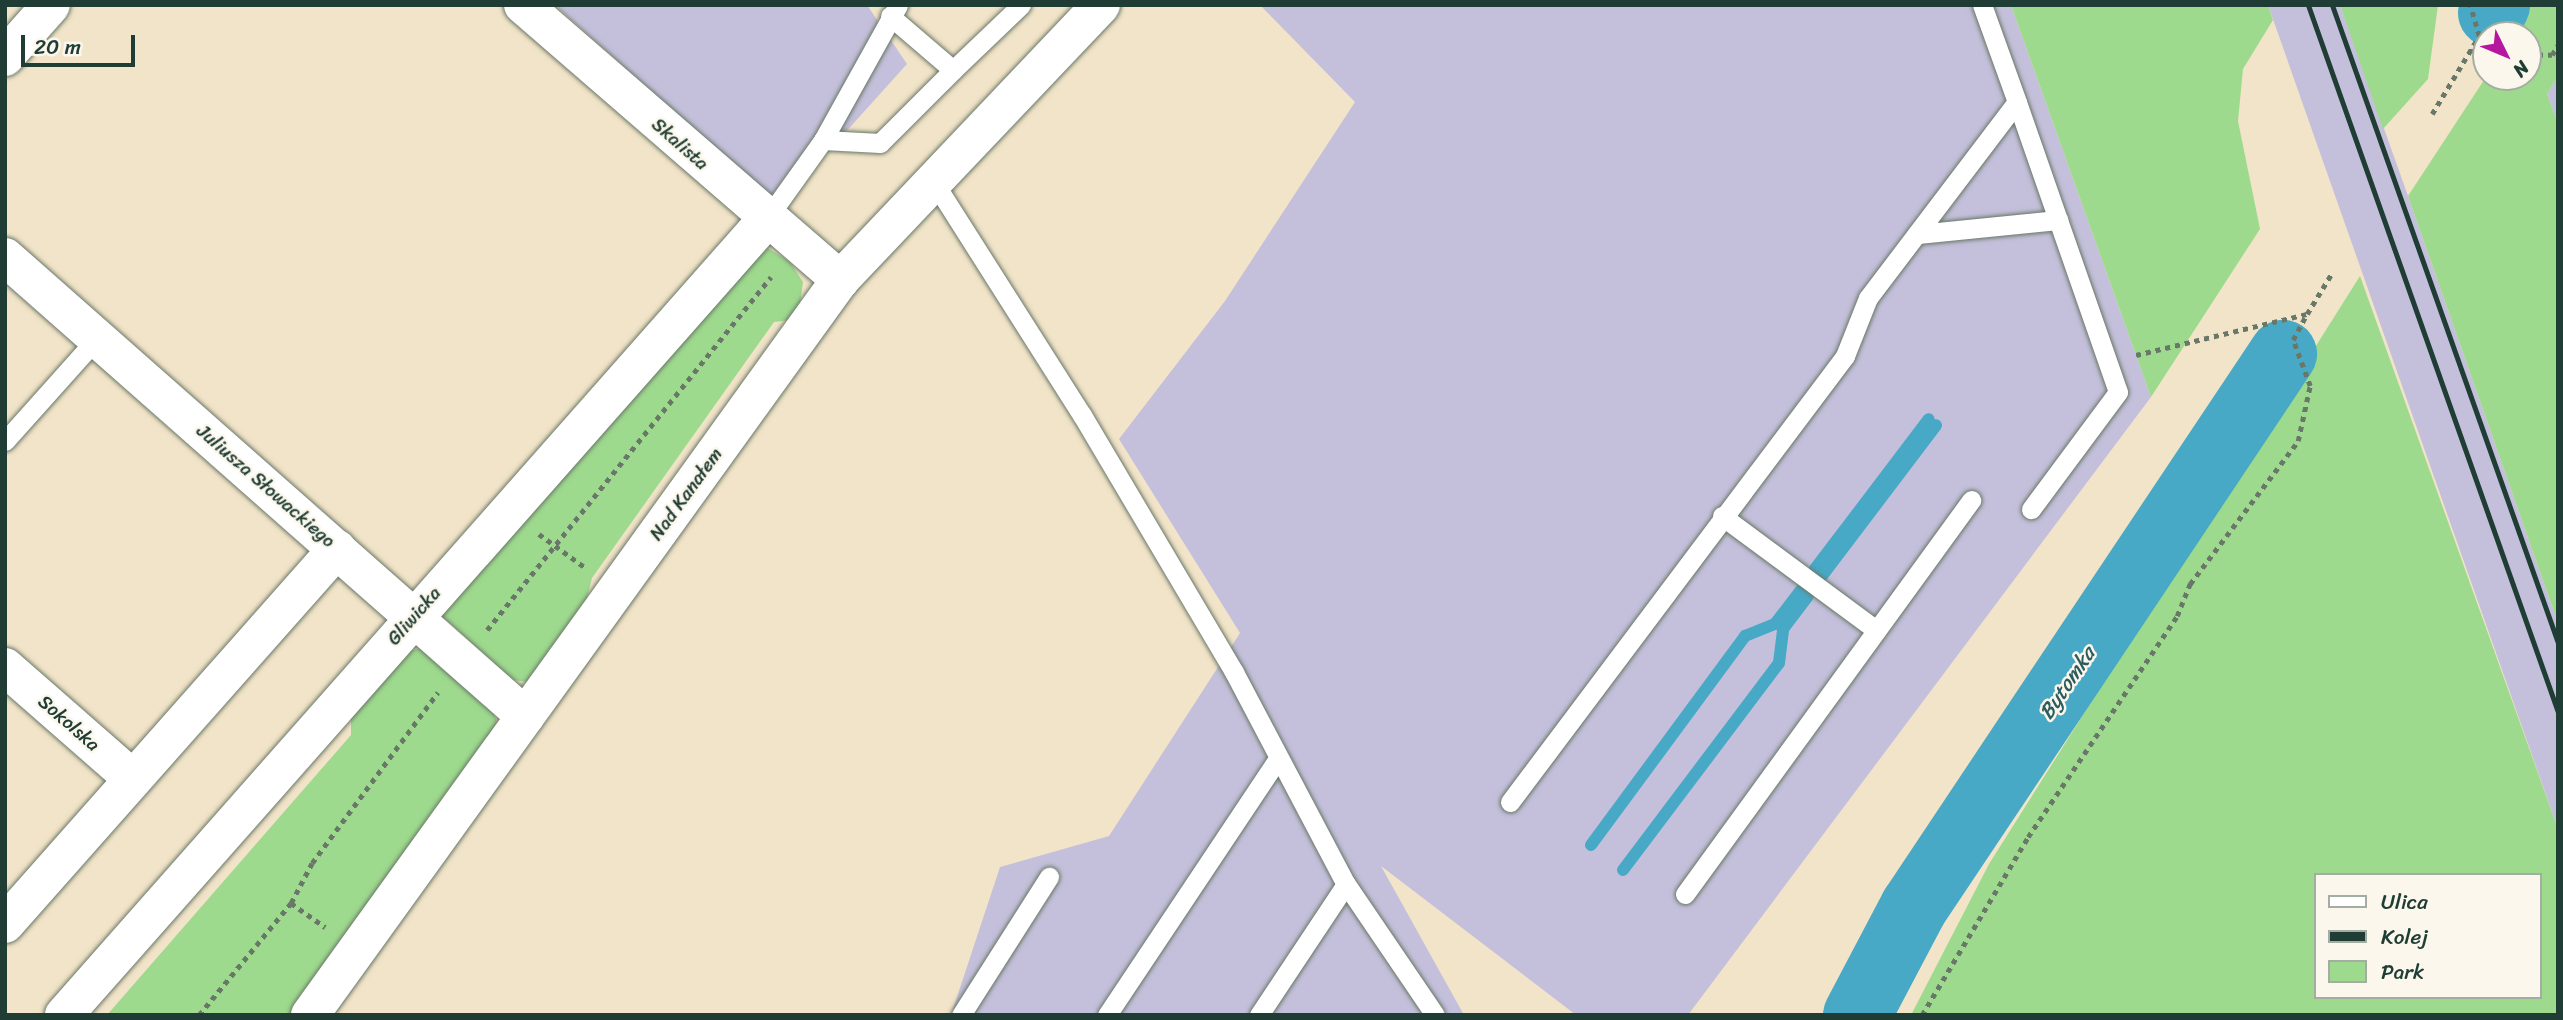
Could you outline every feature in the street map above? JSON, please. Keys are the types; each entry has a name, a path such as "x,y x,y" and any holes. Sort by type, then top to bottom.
{"street":[{"path":"5,57 51,5"},
{"name":"Skalista","path":"523,5 796,247 840,280"},
{"name":"Nad Kanałem","path":"310,1015 840,280 932,179 1101,5"},
{"name":"Gliwicka","path":"64,1015 766,220"},
{"name":"Juliusza Słowackiego","path":"5,257 525,716"},
{"path":"5,924 337,548"},
{"name":"Sokolska","path":"5,667 133,779"}],"lane":[{"path":"823,140 880,143 1020,5"},
{"path":"1982,5 2118,392 2031,509"},
{"path":"766,220 823,140 894,10 953,71"},
{"path":"1510,802 1722,516 1845,356 1868,298 2017,102"},
{"path":"932,179 1082,415 1234,673 1276,762 1346,884 1424,1010"},
{"path":"1917,234 2058,220"},
{"path":"5,441 97,338"},
{"path":"1685,894 1971,500"},
{"path":"1722,516 1875,630"},
{"path":"1107,1015 1276,762"},
{"path":"961,1015 1049,877"},
{"path":"1259,1015 1346,884"}],"path":[{"path":"2432,114 2479,36 2470,5"},
{"path":"2542,55 2552,55 2558,45"},
{"path":"200,1015 291,903 312,863 462,660 796,247"},
{"path":"1922,1015 2028,836 2177,616 2190,584 2298,441 2310,386 2293,340 2332,273"},
{"path":"2108,362 2307,314"},
{"path":"508,510 616,591"},
{"path":"291,903 357,950"}],"shaded area":[{"path":"555,5 867,5 907,64 779,206"},
{"path":"1260,5 2011,5 2151,397 1688,1015 1576,1015 1381,866 1464,1015 951,1015 1000,867 1109,836 1240,633 1119,439 1225,301 1355,102"},
{"path":"2268,5 2340,5 2408,196 2558,623 2558,829"},
{"path":"2558,76 2558,124 2547,94"}],"green space":[{"path":"2011,5 2268,5 2273,20 2243,69 2238,121 2260,229 2151,397"},
{"path":"2340,5 2438,5 2428,79 2383,129"},
{"path":"2528,5 2558,5 2558,76 2547,94 2558,124 2558,623 2408,196 2477,91 2542,91 2542,21 2518,21"},
{"path":"766,247 790,262 803,282 798,319 774,322 592,578 580,626 528,682 513,680 442,616"},
{"path":"2360,276 2558,829 2558,1015 1911,1015 1989,864"},
{"path":"422,648 493,709 497,723 298,1015 107,1015 351,735 351,704 405,652"}],"waterway":[{"name":"Bytomka","path":"2492,13 2496,5"},
{"name":"Bytomka","path":"1857,1015 1914,907 2283,354"},
{"path":"1815,569 1929,419"},
{"path":"1822,576 1936,425"},
{"path":"1591,845 1745,636 1775,624 1801,590"},
{"path":"1623,870 1779,663 1783,629 1808,596"}],"railway":[{"path":"2308,5 2558,712"},
{"path":"2332,5 2558,643"}]}
